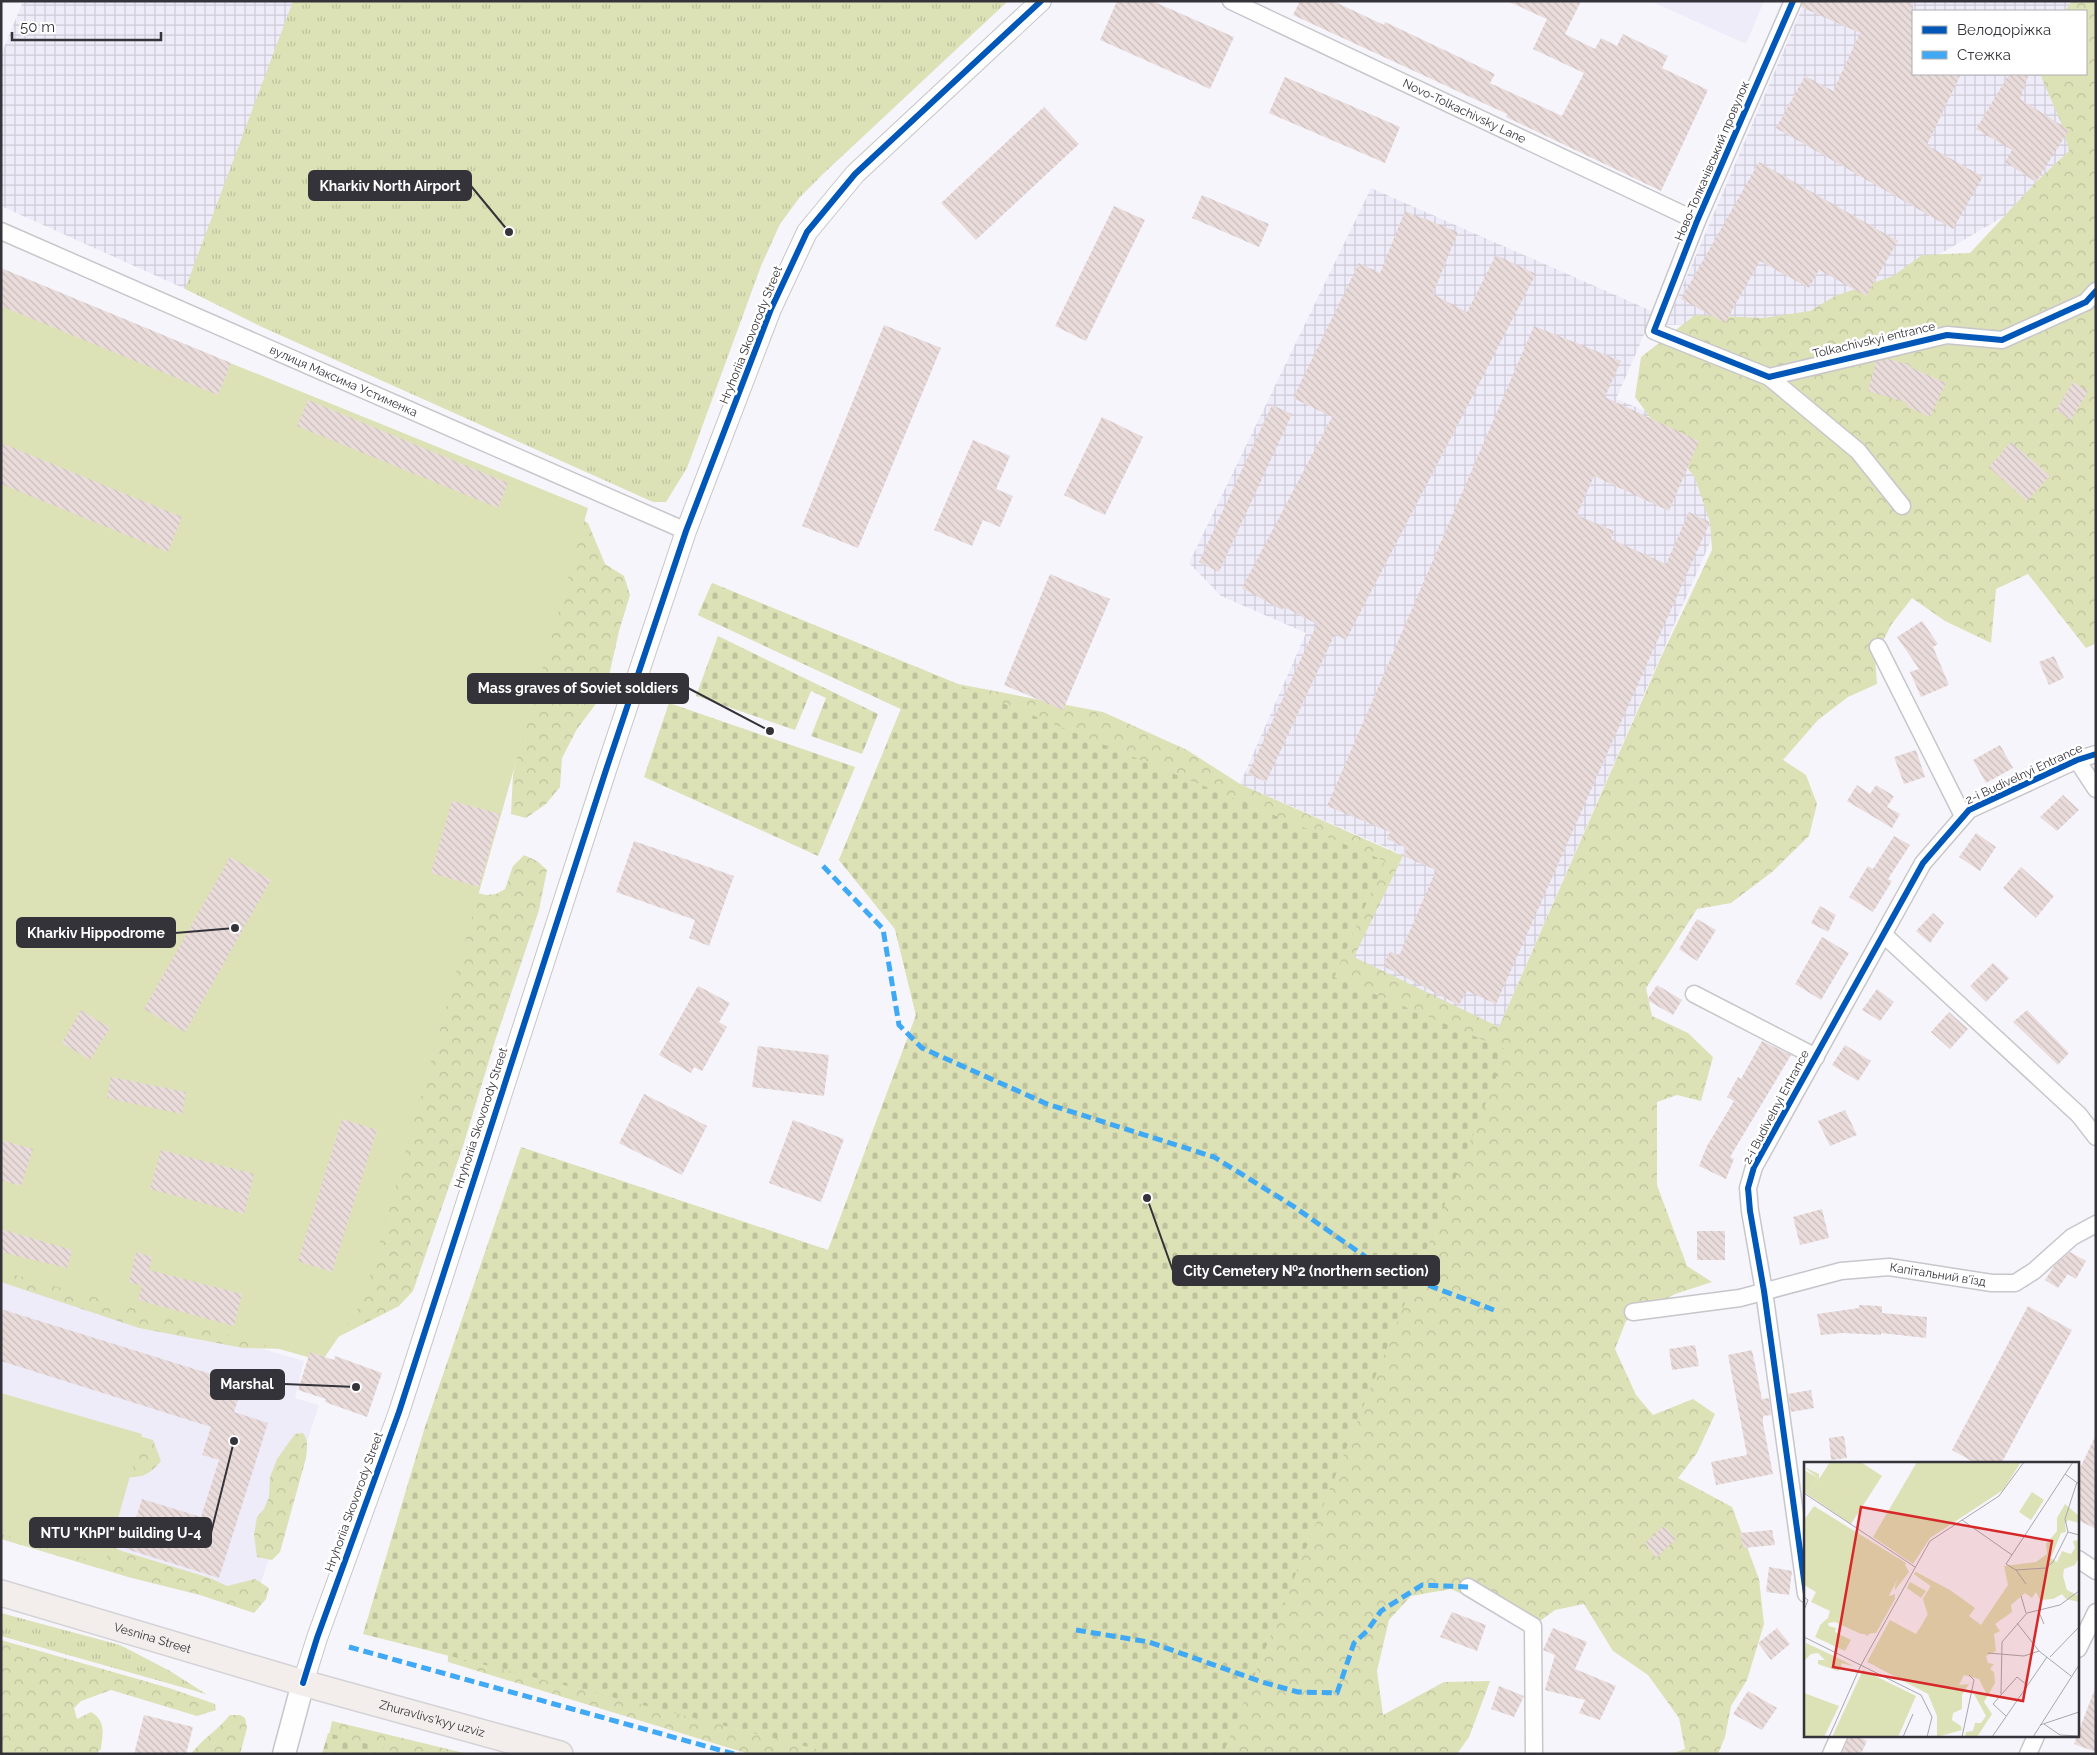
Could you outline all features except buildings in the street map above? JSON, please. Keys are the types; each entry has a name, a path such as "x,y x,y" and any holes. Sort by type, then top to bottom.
{"main road":[{"name":"Vesnina Street","path":"1,1593 303,1683"},
{"name":"Hryhoriia Skovorody Street","path":"284,1754 303,1683"},
{"name":"Zhuravlivs'kyy uzviz","path":"303,1683 560,1754"}],"street":[{"name":"Hryhoriia Skovorody Street","path":"303,1683 399,1412 603,779 686,531 771,309 808,232 855,174 1041,1"},
{"name":"Novo-Tolkachivsky Lane","path":"1231,1 1697,221"},
{"name":"Ново-Толкачівський провулок","path":"1769,377 1654,331 1697,221 1793,1"},
{"name":"вулиця Максима Устименка","path":"1,231 686,531"},
{"name":"Tolkachivskyi entrance","path":"1769,377 1947,335 2002,340 2086,302 2096,292"},
{"path":"1769,377 1858,451 1902,506"},
{"name":"2-i Budivelnyi Entrance","path":"1878,647 1963,816"},
{"name":"2-i Budivelnyi Entrance","path":"1804,1580 1764,1292 1750,1211 1748,1188 1754,1167 1923,863 1968,810 2077,760 2096,754"},
{"name":"2-i Budivelnyi Entrance","path":"2077,760 2096,789"},
{"path":"1884,936 2079,1115 2096,1137"},
{"name":"2-i Budivelnyi Entrance","path":"1694,994 1816,1057"},
{"name":"Капітальний в'їзд","path":"1632,1312 1740,1298 1841,1271 1889,1268 1945,1274 1992,1283 2015,1283 2034,1271 2072,1238 2096,1224"},
{"path":"2080,1560 2096,1571"},
{"path":"1468,1586 1533,1626 1534,1754"},
{"path":"2080,1645 2096,1612"},
{"path":"1831,1754 1838,1738"},
{"path":"2028,1754 2035,1738"}],"shaded area":[{"path":"23,1 379,1 252,319 1,206 1,55"},
{"path":"1650,1 1764,1 1746,44"},
{"path":"1805,1 2096,1 2087,67 2087,10 1912,10 1912,75 2086,75 2072,176 1828,320 1666,325"},
{"path":"1371,188 1654,312 1616,399 1749,453 1499,1027 1351,963 1399,853 1240,784 1306,633 1221,596 1189,563"},
{"path":"1,1273 304,1361 295,1398 319,1405 252,1610 1,1536"}],"green space":[{"path":"293,1 1008,1 823,174 800,197 780,224 761,266 687,468 666,502 653,502 262,327 185,289"},
{"path":"2072,1 2096,1 2096,643 2086,648 2028,574 1996,589 1991,643 1945,621 1912,598 1891,625 1875,657 1877,684 1848,697 1818,720 1783,760 1806,775 1817,804 1809,836 1772,872 1731,903 1697,909 1646,988 1652,1016 1688,1033 1713,1057 1701,1101 1677,1095 1657,1102 1657,1185 1687,1266 1712,1282 1675,1294 1626,1321 1615,1349 1636,1395 1653,1415 1693,1399 1715,1414 1697,1453 1678,1478 1732,1507 1759,1579 1764,1624 1747,1680 1731,1706 1725,1737 1718,1754 1671,1754 1685,1749 1679,1718 1648,1675 1613,1651 1584,1604 1555,1610 1533,1626 1451,1589 1411,1596 1389,1620 1377,1671 1383,1715 1444,1682 1490,1681 1469,1737 1457,1754 749,1754 448,1662 447,1623 833,1270 916,1015 895,929 839,860 901,709 698,615 712,583 958,684 1103,712 1187,750 1240,784 1403,856 1354,957 1499,1027 1662,655 1712,550 1710,522 1695,478 1635,397 1641,357 1695,315 1763,318 1810,311 1835,296 1893,276 1922,255 1970,253 2036,182 2069,151 2063,127 2040,75 2087,75 2087,10 2066,10"},
{"path":"1,270 588,508 363,1301 322,1361 1,1271"},
{"path":"567,510 588,523 605,564 624,576 630,595 619,631 609,676 598,701 577,729 562,758 560,787 546,804 526,818 511,814 513,775"},
{"path":"712,583 1385,861 1334,977 1507,1050 1223,1754 836,1754 363,1634 424,1430 521,1147 828,1250 916,1015 895,929 839,860 901,709 698,615"},
{"path":"718,636 878,714 862,754 811,736 826,698 811,691 795,730 696,696"},
{"path":"669,703 855,767 818,856 644,777"},
{"path":"524,855 537,861 547,870 539,910 495,1041 463,1146 413,1291 399,1306 338,1337 292,1349 243,1348 139,1328 1,1282 1,1256 457,888 486,895 496,894 505,889 513,866"},
{"path":"1,1393 142,1434 105,1564 1,1534"},
{"path":"1,1396 153,1440 161,1461 146,1474 137,1477 125,1477"},
{"path":"303,1433 307,1442 306,1458 280,1552 272,1560 257,1557 254,1535 257,1517 264,1509 269,1497 270,1477 277,1459 295,1434"},
{"path":"1,1514 94,1539 122,1551 210,1578 227,1586 255,1579 269,1588 266,1599 254,1613 200,1595 128,1577 1,1539"},
{"path":"1,1613 120,1645 170,1671 206,1694 1,1636"},
{"path":"1,1640 169,1688 215,1704 216,1710 197,1716 111,1690 81,1701 74,1708 77,1719 91,1712 96,1715 101,1723 103,1732 101,1749 96,1754 1,1754"},
{"path":"230,1715 240,1715 245,1718 247,1728 240,1754 191,1754 200,1744"},
{"path":"332,1721 468,1754 325,1754"},
{"path":"328,1733 403,1754 322,1754"}],"marked path":[{"path":"823,866 883,929 899,1025 922,1048 1047,1104 1214,1157 1293,1206 1380,1267 1494,1310"},
{"path":"1076,1630 1149,1642 1262,1682 1298,1692 1337,1693 1354,1643 1367,1631 1381,1611 1422,1585 1468,1587"},
{"path":"349,1647 734,1754"}],"cycle path":[{"path":"303,1683 317,1638 399,1412 606,770 686,531 771,309 807,232 855,174 1041,1"},
{"path":"1793,1 1697,221 1654,331 1769,377 1947,335 2002,340 2086,302 2096,291"},
{"path":"1804,1580 1764,1291 1750,1211 1748,1188 1754,1167 1923,863 1969,810 2077,760 2096,754"}],"place":[{"name":"Kharkiv North Airport","path":"509,232"},
{"name":"Mass graves of Soviet soldiers","path":"770,731"},
{"name":"Kharkiv Hippodrome","path":"235,928"},
{"name":"City Cemetery №2 (northern section)","path":"1147,1198"},
{"name":"Marshal","path":"356,1387"},
{"name":"NTU \"KhPI\" building U-4","path":"234,1441"}]}
